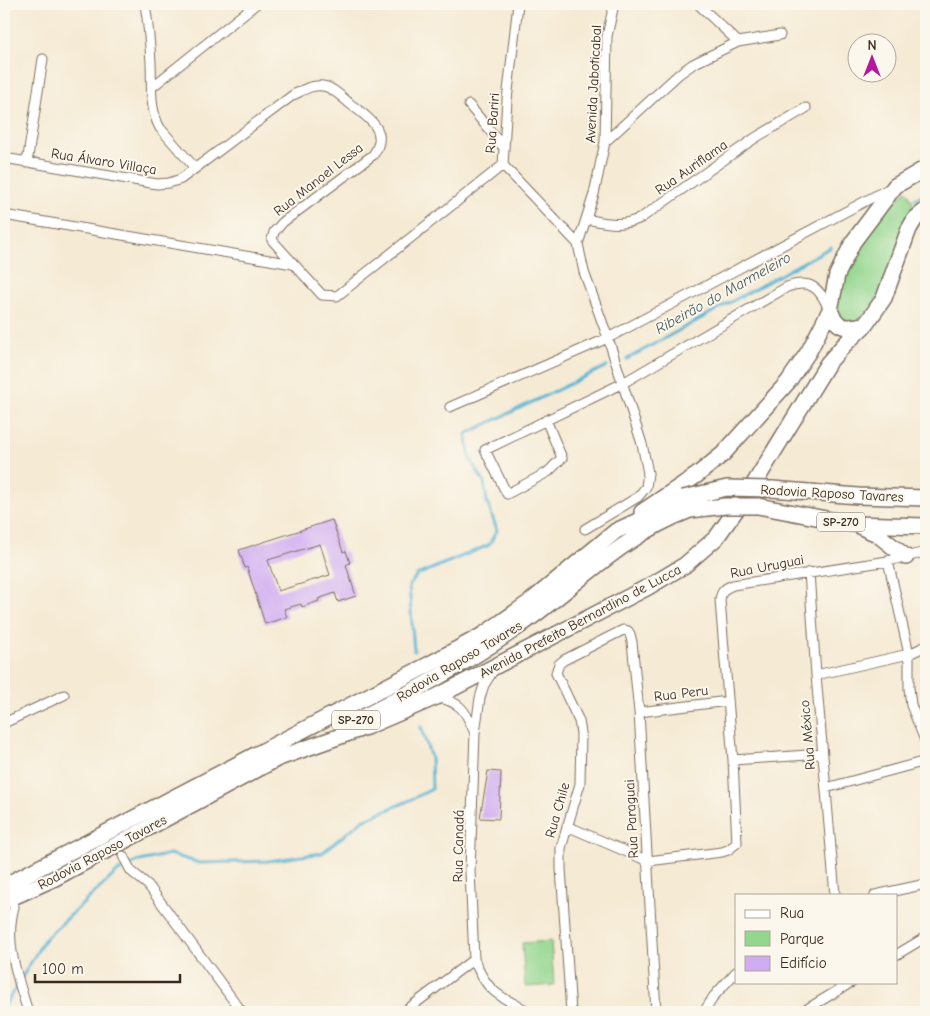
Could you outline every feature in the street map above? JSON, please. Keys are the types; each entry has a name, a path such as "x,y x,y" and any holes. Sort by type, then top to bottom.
{"highway":[{"path":"616,530 697,475 722,454 788,382 809,351 830,310 837,275 853,242 895,186 926,168"},
{"name":"Avenida Prefeito Bernardino de Lucca","path":"276,759 366,727 436,697 648,587 703,551 716,538 749,492 828,363 866,324 884,298 909,229 926,210"},
{"path":"830,310 836,322 843,326 850,328 866,324"},
{"name":"Rodovia Raposo Tavares","path":"7,907 55,878 276,759 368,714 449,671 514,630 547,606 615,550 671,517 687,504 727,488 926,498"},
{"name":"Rodovia Raposo Tavares","path":"4,886 483,636 530,602 616,530 670,506 687,504 758,506 852,524 926,526"},
{"path":"852,524 877,534 906,557"}],"street":[{"path":"146,4 153,107 156,121 195,168"},
{"path":"148,25 152,4"},
{"path":"152,87 256,4"},
{"name":"Rua Bariri","path":"518,4 507,100 503,166 578,244"},
{"name":"Avenida Jaboticabal","path":"614,4 607,36 605,142 594,194 578,244 584,272 622,383"},
{"path":"698,4 738,42"},
{"path":"605,142 679,74 693,64 738,42 780,35"},
{"path":"27,163 43,59"},
{"name":"Rua Manoel Lessa","path":"195,168 306,88 323,86 335,92 374,122 380,140 379,146 373,155 282,222 274,232 272,240 322,295 337,296 503,166"},
{"path":"469,106 504,148"},
{"name":"Rua Auriflama","path":"586,219 613,224 628,224 641,218 755,138 806,108"},
{"name":"Rua Álvaro Villaça","path":"4,158 157,184 181,179 195,168"},
{"path":"450,407 608,338 895,186"},
{"path":"4,215 293,264"},
{"path":"546,420 562,458 548,472 507,494 485,450 546,420 622,383 792,285 798,283 806,284 815,288 824,298 830,310"},
{"path":"585,529 638,496 646,487 648,473 642,444 622,383"},
{"name":"Rua Uruguai","path":"648,861 722,852 737,843 733,760 720,600 722,592 733,585 906,557 926,552"},
{"path":"888,560 909,654 909,688 912,705 926,743"},
{"name":"Rua México","path":"809,572 822,754 835,894"},
{"name":"Rua Paraguai","path":"623,630 628,631 632,642 639,712 656,1012"},
{"name":"Rua Chile","path":"571,1012 560,848 580,784 581,733 579,721 557,678 557,668 564,660 623,630"},
{"path":"816,675 909,654 926,646"},
{"name":"Rua Canadá","path":"474,959 470,871 475,733 480,698 484,685 496,666"},
{"path":"4,723 64,696"},
{"path":"436,697 451,700 463,709 468,715 475,733"},
{"name":"Rua Peru","path":"639,712 728,701"},
{"path":"733,760 822,754"},
{"path":"826,788 926,761"},
{"path":"567,826 648,861"},
{"path":"124,858 131,871 148,885 242,1012"},
{"path":"880,894 926,884"},
{"path":"7,907 14,962 28,1012"},
{"path":"898,953 926,936"},
{"path":"4,946 14,962"},
{"path":"404,1012 474,959 478,971 492,992 530,1012"},
{"path":"704,1012 714,996 735,973"},
{"path":"802,1012 849,984"}],"green space":[{"path":"907,190 918,214 881,293 859,323 848,326 837,312 841,280 863,238 882,215"},
{"path":"551,941 554,985 525,987 522,943"}],"building":[{"path":"332,520 343,552 346,551 350,563 346,565 356,596 338,602 335,593 302,607 301,604 284,609 287,617 265,624 247,567 245,568 239,550","holes":["320,544 330,575 278,591 268,560"]},
{"path":"488,771 501,772 499,819 480,818"}],"waterway":[{"name":"Ribeirão do Marmeleiro","path":"915,199 926,193"},
{"name":"Ribeirão do Marmeleiro","path":"627,359 831,247"},
{"name":"Ribeirão do Marmeleiro","path":"414,651 409,586 417,575 489,545 497,530 487,502 484,482 470,459 466,434 607,366"},
{"name":"Ribeirão do Marmeleiro","path":"21,979 44,940 117,872 136,862 170,854 199,863 268,861 322,853 363,820 432,789 431,758 421,727"},
{"name":"Ribeirão do Marmeleiro","path":"4,1007 18,984"}]}
